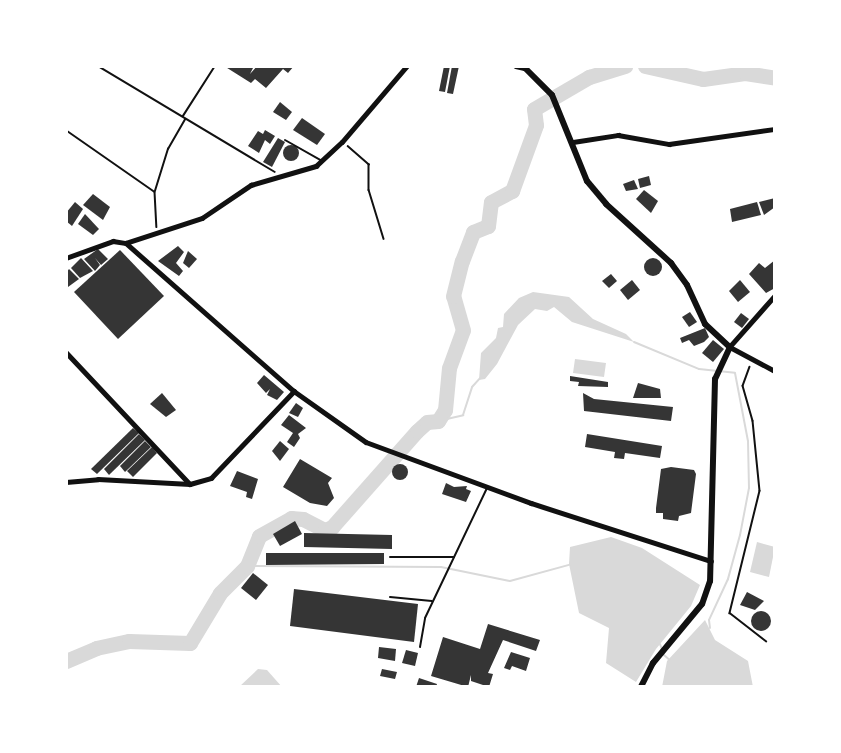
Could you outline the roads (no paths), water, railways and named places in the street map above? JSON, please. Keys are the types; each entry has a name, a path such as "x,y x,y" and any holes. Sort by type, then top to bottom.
{"street":[{"path":"66,258 114,241 126,243 202,218 241,190 305,171 322,161 342,142 407,66"},
{"path":"516,66 532,74 552,95 559,106 587,181 606,204 671,263 687,285 705,324 730,347 775,371"},
{"path":"573,142 618,135 669,144 775,129"},
{"path":"126,243 294,391 366,442 713,562"},
{"path":"641,687 653,663 702,604 713,562 715,380 730,347 775,296"},
{"path":"66,352 190,484"},
{"path":"66,482 190,484 211,478 294,391"}],"lane":[{"path":"285,140 322,161"},
{"path":"420,647 424,618 488,486"},
{"path":"390,557 454,557"},
{"path":"390,597 433,601"}],"waterway":[{"path":"66,661 96,648 129,641 190,643 220,593 247,566 259,536 291,518 303,519 325,530 332,527 417,431 427,422 438,421 445,410 449,368 463,330 453,296 462,261 473,232 488,226 491,202 512,191 536,125 534,109 589,77 625,66"},
{"path":"645,66 703,79 745,73 775,78"},
{"path":"634,342 699,369 735,373 748,441 749,488 728,579 709,620 710,628"},
{"path":"438,421 463,415 472,387 480,378"},
{"path":"247,566 441,567 510,581 572,564"},
{"path":"660,644 664,655 671,661"}]}
